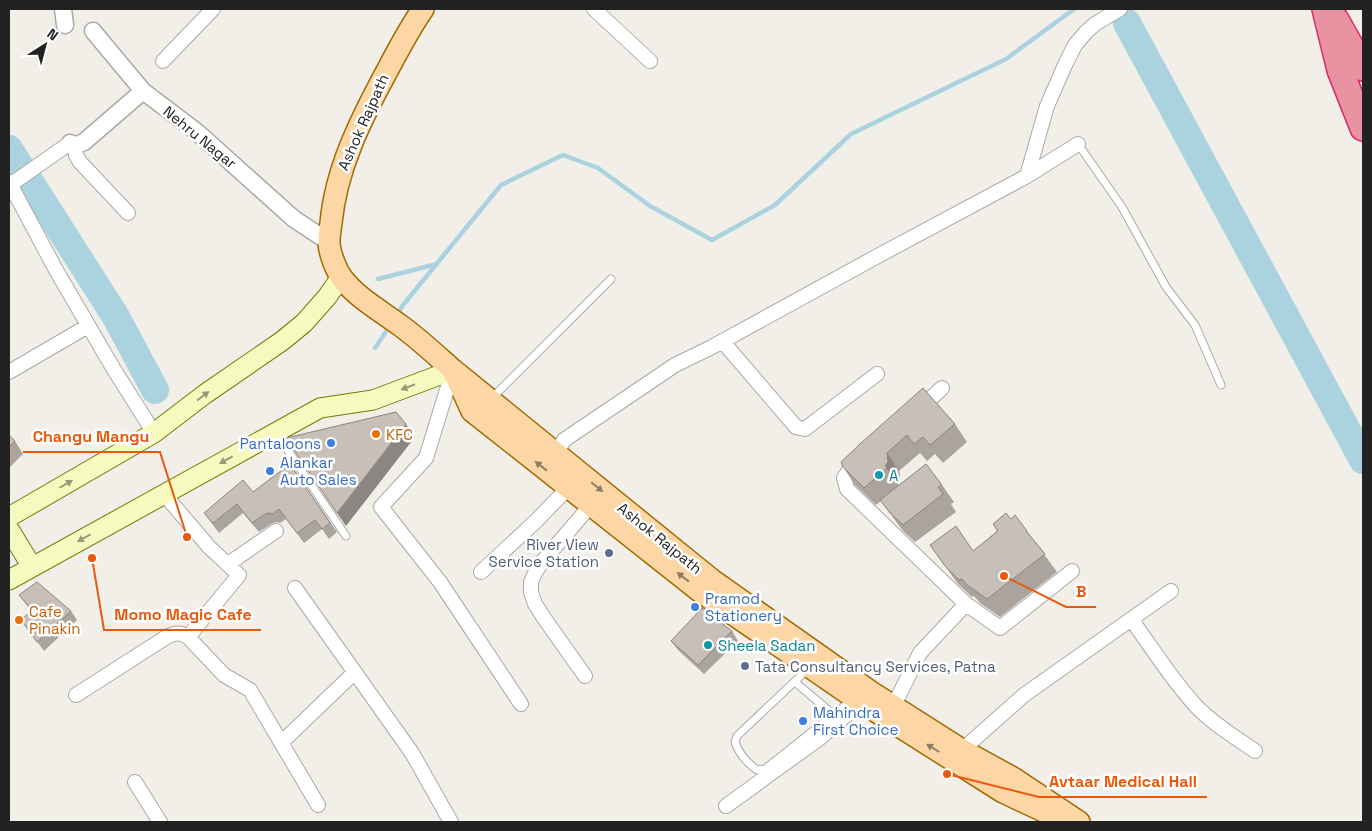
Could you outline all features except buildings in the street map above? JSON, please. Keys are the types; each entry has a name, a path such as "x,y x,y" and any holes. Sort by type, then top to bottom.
{"highway":[{"path":"1328,9 1363,56"},
{"path":"1328,9 1363,68"},
{"path":"1328,9 1363,83"},
{"path":"1328,9 1363,103"},
{"path":"1328,9 1340,70 1363,128"}],"main road":[{"name":"Ashok Rajpath","path":"423,9 411,26 368,105 338,180 329,242 331,253 341,277 373,307 401,326 712,580 862,698 958,755 1013,778 1079,822"},
{"path":"9,517 154,433 205,394 282,341 304,323 327,297 341,277"},
{"name":"Ashok Rajpath","path":"453,370 472,411 802,674 862,698 894,706 1003,792 1067,822"},
{"path":"9,580 320,408 373,400 453,370"},
{"path":"9,529 32,567"}],"street":[{"path":"162,61 213,9"},
{"path":"1028,176 1047,106 1075,45 1095,24 1120,9"},
{"path":"600,10 650,61"},
{"name":"Nehru Nagar","path":"94,31 143,92 197,132 294,219 329,242"},
{"path":"143,92 84,142 72,145 22,177 9,183 88,326 154,433"},
{"path":"556,454 564,440 675,365 723,342 874,258 1028,176 1078,144"},
{"path":"72,145 80,162 128,213"},
{"path":"9,372 88,326"},
{"path":"723,342 796,427 805,429 877,374"},
{"path":"453,370 426,458 381,507 440,582 521,704"},
{"path":"907,420 942,388"},
{"path":"871,451 850,469 844,478 847,489 966,604 1000,628 1072,571"},
{"path":"481,572 536,522 569,488"},
{"path":"164,494 209,547 239,575 188,637"},
{"path":"584,676 535,604 531,592 535,573 542,562 591,505"},
{"path":"228,564 276,531"},
{"path":"295,588 412,753 451,822"},
{"path":"958,755 1024,695 1172,590"},
{"path":"894,706 920,653 966,604"},
{"path":"1131,619 1197,707 1209,718 1255,751"},
{"path":"76,695 168,636 182,633 224,675 250,690 318,805"},
{"path":"282,742 355,672"},
{"path":"726,806 820,738 862,698"},
{"path":"135,782 160,822"}],"lane":[{"path":"1078,144 1122,207 1166,287 1195,325 1221,385"},
{"path":"490,400 611,279"},
{"path":"276,433 346,536"},
{"path":"834,715 802,674 738,736 735,742 743,758 751,766 757,770 765,769 834,715 862,698"}],"waterway":[{"path":"396,316 501,185 563,155 598,168 650,206 712,240 775,205 851,134 1006,59 1074,9"},
{"path":"1127,23 1363,460"},
{"path":"9,149 116,317 155,390"},
{"path":"378,279 437,264"},
{"path":"375,348 391,324"}],"place":[{"name":"KFC","path":"376,434"},
{"name":"Pantaloons","path":"331,443"},
{"name":"Alankar Auto Sales","path":"270,471"},
{"name":"A","path":"879,475"},
{"name":"Changu Mangu","path":"187,537"},
{"name":"River View Service Station","path":"609,553"},
{"name":"Momo Magic Cafe","path":"92,558"},
{"name":"B","path":"1004,576"},
{"name":"Pramod Stationery","path":"695,607"},
{"name":"Cafe Pinakin","path":"19,620"},
{"name":"Sheela Sadan","path":"708,645"},
{"name":"Tata Consultancy Services, Patna","path":"745,666"},
{"name":"Mahindra First Choice","path":"803,721"},
{"name":"Avtaar Medical Hall","path":"947,774"}]}
